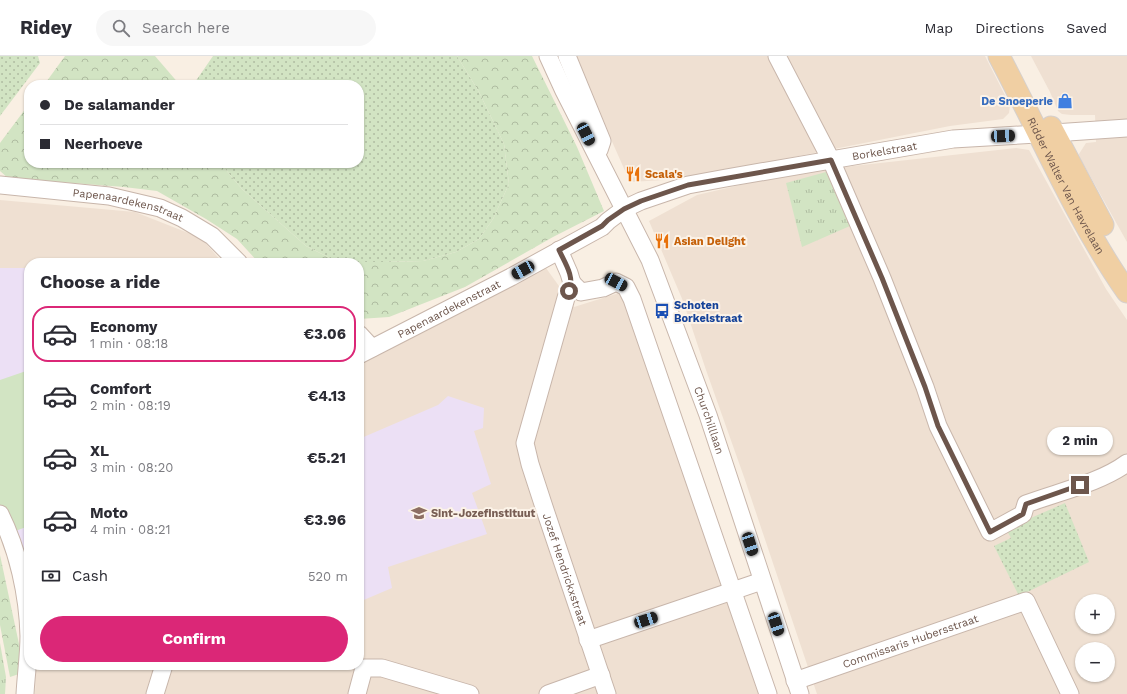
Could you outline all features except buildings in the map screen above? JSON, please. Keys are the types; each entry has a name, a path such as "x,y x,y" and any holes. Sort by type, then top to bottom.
{"main road":[{"name":"Ridder Walter Van Havrelaan","path":"999,56 1127,270"},
{"name":"Ridder Walter Van Havrelaan","path":"1015,56 1047,134 1054,165 1088,229 1127,292"}],"street":[{"name":"Churchilllaan","path":"548,56 564,91 650,260 708,414 798,688"},
{"path":"567,56 602,141 597,156"},
{"path":"777,56 831,160 882,278 925,387 938,426 990,532 1023,514 1026,504 1069,490 1102,476 1127,463"},
{"name":"Borkelstraat","path":"624,209 641,201 688,185 952,139 1127,128"},
{"name":"Papenaardekenstraat","path":"0,185 109,196 160,208 182,218 212,236 234,258"},
{"name":"Papenaardekenstraat","path":"365,351 511,277 602,226 624,209"},
{"path":"559,250 572,283 582,292 603,288 616,282 626,287 632,299 768,694"},
{"name":"Jozef Hendrickxstraat","path":"572,283 566,298 525,443 532,471 607,694"},
{"path":"0,514 8,529 20,569 24,592"},
{"path":"588,640 762,581"},
{"name":"Commissaris Hubersstraat","path":"798,688 1026,601 1070,694"},
{"path":"364,668 382,668 470,694"},
{"path":"25,694 27,670"},
{"path":"155,694 162,670"},
{"path":"357,694 363,670"},
{"path":"548,694 601,675"}],"shaded area":[{"path":"574,56 985,56 1010,105 1009,113 1003,119 950,126 682,179 630,182"},
{"path":"1031,56 1127,56 1127,242 1080,158 1079,154 1086,143 1096,142 1095,115 1071,115 1062,114 1058,111"},
{"path":"1016,148 1029,150 1106,289 1127,320 1127,694 817,694 683,301 649,221 697,195 775,177 844,167"},
{"path":"0,200 135,212 201,238 219,258 24,258 24,604 0,523"},
{"path":"0,268 24,268 24,554 9,544 0,521"},
{"path":"546,268 574,307 619,293 626,294 758,694 35,694 36,670 364,670 364,350 431,326"},
{"name":"Sint-Jozefinstituut","path":"448,396 484,408 483,428 474,431 491,484 472,493 487,534 388,567 392,588 364,600 364,437 438,405"}],"green space":[{"path":"0,56 38,56 40,63 27,80 24,80 24,84 0,116"},
{"path":"65,56 155,56 176,80 48,80"},
{"path":"213,56 457,56 479,92 504,144 509,184 493,219 479,239 456,252 423,261 364,262 364,258 330,258 306,246 242,189 224,168 364,168 364,80 196,80"},
{"path":"457,56 532,56 577,147 604,211 553,237 465,287 389,317 364,319 364,262 423,261 456,252 479,239 493,219 509,184 504,144 479,92"},
{"path":"24,111 24,168 224,168 242,189 306,246 330,258 254,258 237,239 206,219 157,191 8,178 0,171 0,143"},
{"path":"826,172 850,226 802,247 786,183"},
{"path":"24,372 24,528 7,534 0,516 0,380"},
{"path":"1065,503 1089,562 1019,596 994,546 1011,538 1006,529"},
{"path":"0,555 25,672 10,677 0,625"},
{"path":"0,643 6,677 5,694 0,694"}],"place":[{"name":"De Snoeperie","path":"1065,101"},
{"name":"Scala's","path":"633,174"},
{"name":"Asian Delight","path":"662,241"},
{"name":"Schoten Borkelstraat","path":"662,311"},
{"name":"Sint-Jozefinstituut","path":"419,513"}],"route":[{"path":"569,291 572,283 559,250 602,226 624,209 641,201 688,185 831,160 882,278 925,387 938,426 990,532 1023,514 1026,504 1080,485"}]}
